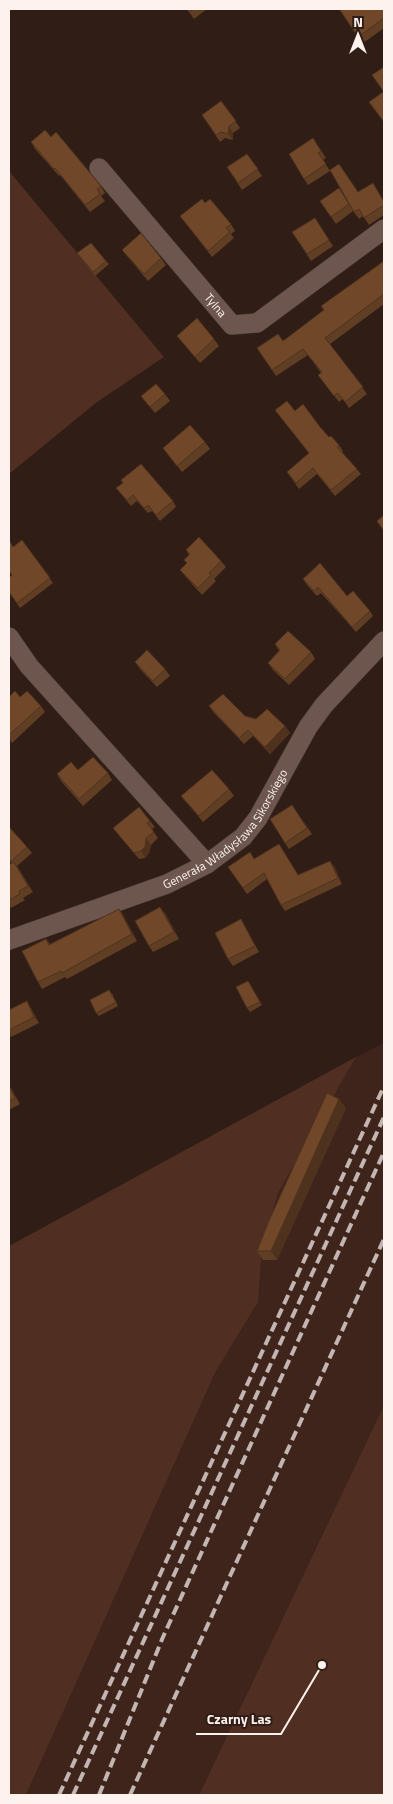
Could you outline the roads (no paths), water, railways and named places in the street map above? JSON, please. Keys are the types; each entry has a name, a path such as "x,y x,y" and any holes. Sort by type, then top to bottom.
{"street":[{"name":"Tylna","path":"99,168 232,326 257,323 384,229"},
{"path":"9,637 29,666 207,864"},
{"name":"Generała Władysława Sikorskiego","path":"9,940 167,884 207,864 243,837 258,818 324,705 384,641"}],"railway":[{"path":"59,1795 384,1086"},
{"path":"73,1795 384,1117"},
{"path":"99,1795 163,1637 384,1152"},
{"path":"130,1795 384,1239"}],"place":[{"name":"Czarny Las","path":"322,1665"}]}
